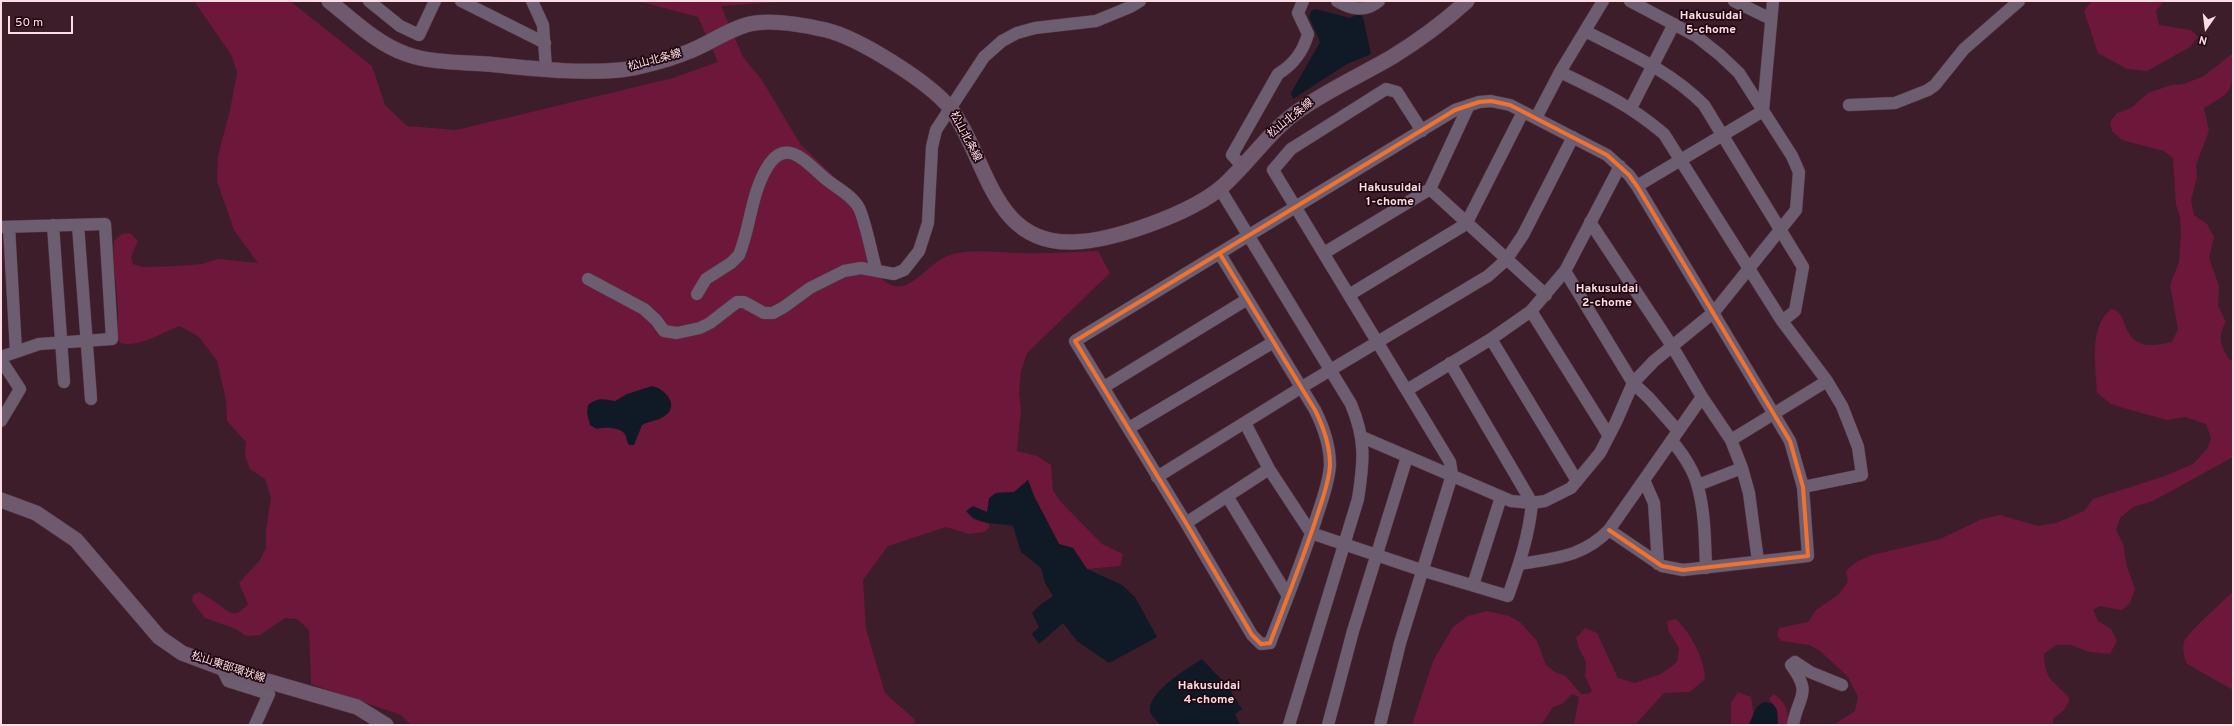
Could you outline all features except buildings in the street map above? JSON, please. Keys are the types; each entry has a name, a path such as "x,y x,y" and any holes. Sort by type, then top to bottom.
{"main road":[{"name":"松山北条線","path":"329,1 374,37 404,53 430,60 546,69 622,70 686,53 748,24 784,22 829,31 856,42 909,74 938,96 950,109 964,132 990,187 1004,211 1026,230 1051,241 1075,242 1087,241 1174,215 1220,188 1273,132 1302,108 1393,56 1451,15 1467,1"},
{"name":"松山東部環状線","path":"1,500 36,513 76,540 159,637 182,653 222,668 357,707 386,725"}],"street":[{"path":"369,1 400,26 419,35 436,1"},
{"path":"462,1 545,44"},
{"path":"532,1 543,25 546,69"},
{"path":"588,279 644,309 656,320 664,331 677,333 710,323 737,302 744,302 764,313 772,313 784,307 810,288 844,271 861,268 876,269 894,274 904,270 919,251 928,224 929,187 936,130 984,57 1002,41 1017,33 1035,28 1096,21 1140,1"},
{"path":"1242,166 1232,155 1278,74 1290,67 1302,52 1306,42 1308,34 1298,13 1303,1"},
{"path":"1337,1 1356,9 1369,7 1379,1"},
{"path":"1536,118 1560,72 1603,1"},
{"path":"1362,437 1501,497 1532,503 1557,497 1571,488 1600,453 1633,383 1672,346 1714,312 1750,270 1780,228 1796,210 1799,172 1792,156 1739,73 1720,55 1696,36 1630,1"},
{"path":"1734,1 1771,19"},
{"path":"1763,111 1773,1"},
{"path":"1849,105 1894,103 1928,90 1934,86 1964,49 2019,1"},
{"path":"1631,108 1674,24"},
{"path":"1585,31 1652,65 1684,86 1704,104 1803,267 1795,311 1782,321"},
{"path":"1560,72 1611,96 1631,108 1664,134 1682,159 1782,321 1827,381 1842,406 1858,447 1862,475 1803,487"},
{"path":"1380,725 1400,643 1421,570 1452,476 1450,462 1273,170 1290,149 1386,89 1397,92 1422,131"},
{"path":"1220,254 1246,300 1302,387 1325,430 1329,447 1330,466 1327,483 1311,533 1270,643 1261,644 1252,635 1129,428 1075,342 1455,110 1469,105 1491,102 1510,106 1607,154 1620,166 1637,186 1775,413 1790,441 1803,487 1808,556 1683,570 1658,564 1609,530"},
{"path":"1324,253 1430,189 1469,105"},
{"path":"1637,186 1763,111"},
{"path":"1350,296 1466,224 1523,112"},
{"path":"1157,477 1302,387 1488,276 1506,260 1523,235 1573,136"},
{"path":"697,294 706,279 732,263 739,255 761,180 771,162 779,155 789,153 799,156 810,163 825,179 852,199 859,208 876,269"},
{"path":"1407,390 1491,339 1531,311 1565,271 1620,166"},
{"path":"1220,188 1332,370 1351,404 1362,437 1362,475 1358,499 1289,725"},
{"path":"1430,189 1466,224 1546,295"},
{"path":"1590,222 1672,346 1702,397 1731,440 1742,468 1749,493 1758,561"},
{"path":"78,224 91,400"},
{"path":"1,357 16,352 39,344 112,339 104,224 5,227 16,352"},
{"path":"53,225 60,343 64,382"},
{"path":"1565,271 1633,383 1649,398 1675,436 1680,452 1698,486 1704,524 1706,568"},
{"path":"1104,387 1246,300"},
{"path":"1531,311 1609,436"},
{"path":"1491,339 1577,481"},
{"path":"1129,428 1272,342"},
{"path":"1,360 20,389 1,421"},
{"path":"1245,423 1270,470 1311,533 1421,570 1508,596 1520,564 1529,528 1532,503 1450,363"},
{"path":"1731,440 1827,381"},
{"path":"1520,564 1583,550 1598,541 1609,530 1702,397"},
{"path":"1328,725 1376,555 1406,457"},
{"path":"1698,486 1742,468"},
{"path":"1186,523 1270,470"},
{"path":"1644,480 1654,503 1658,564"},
{"path":"1227,496 1288,596"},
{"path":"1473,585 1501,497"},
{"path":"1793,725 1803,698 1803,687 1791,665 1795,662 1810,672 1842,685"},
{"path":"222,668 228,680 269,694 255,725"}],"shaded area":[{"path":"194,1 290,1 372,66 385,105 407,126 456,130 673,78 718,62 698,17 638,1 795,1 721,6 743,57 762,80 801,145 863,204 883,280 892,285 901,286 910,283 944,258 961,252 986,251 1038,253 1098,251 1110,273 1027,353 1021,371 1019,393 1021,409 1017,451 1037,456 1051,465 1053,490 1060,501 1102,544 1123,554 1120,566 1087,569 1073,548 1059,544 1034,496 1028,480 1014,492 996,493 987,512 966,510 973,519 989,524 989,528 984,532 969,534 946,527 888,546 863,580 866,629 885,693 914,719 916,725 433,725 428,723 432,725 411,725 401,715 311,684 309,630 297,619 285,618 260,635 246,636 236,629 205,618 192,601 193,595 199,592 231,613 237,613 240,611 248,604 239,583 260,560 266,548 266,530 271,498 265,479 250,469 245,456 246,442 227,421 226,400 217,361 199,337 180,326 151,339 135,343 120,343 118,336 118,306 114,269 114,241 122,234 130,233 138,241 131,257 133,264 142,267 202,264 218,259 258,263 234,230 217,181 218,156 230,110 237,73 232,56"},
{"path":"2092,1 2164,1 2156,11 2159,25 2191,30 2198,37 2190,47 2147,71 2127,69 2098,53 2084,11"},
{"path":"2233,53 2233,75 2230,88 2221,98 2204,108 2209,131 2196,165 2197,177 2191,200 2194,215 2207,224 2214,237 2209,258 2219,286 2218,306 2226,322 2223,327 2221,341 2229,359 2233,360 2233,457 2153,501 2133,507 2120,518 2116,530 2123,544 2127,567 2135,589 2130,603 2122,610 2100,606 2093,610 2098,621 2111,629 2117,641 2110,654 2089,652 2071,645 2056,645 2044,654 2048,676 2070,699 2064,710 2053,719 2053,725 1833,725 1855,711 1858,697 1848,677 1819,650 1809,645 1781,641 1777,635 1779,628 1808,622 1816,610 1838,595 1848,582 1846,571 1856,562 1872,555 1940,539 1982,519 2000,515 2038,526 2056,523 2084,511 2093,499 2165,476 2193,464 2207,449 2211,438 2206,424 2185,417 2167,420 2134,411 2111,404 2097,393 2095,348 2099,326 2111,309 2118,312 2133,339 2142,344 2154,345 2172,342 2178,329 2170,285 2179,262 2181,235 2180,217 2176,205 2173,158 2164,151 2122,140 2112,131 2110,122 2117,113 2131,108 2148,93 2171,85 2184,84 2204,76"},
{"path":"2233,592 2233,690 2187,664 2183,647 2184,642 2192,631"},
{"path":"1487,611 1509,616 1520,622 1537,641 1546,665 1555,672 1566,676 1581,694 1588,694 1592,691 1585,676 1586,662 1576,638 1585,628 1597,633 1618,678 1635,683 1661,674 1677,662 1679,648 1669,632 1667,621 1676,619 1682,625 1696,646 1702,662 1705,679 1690,692 1664,693 1635,725 1574,725 1579,697 1572,694 1562,704 1553,707 1541,725 1412,725 1433,661 1453,627 1468,616"},
{"path":"1738,692 1751,697 1754,717 1748,725 1731,725 1731,703"},
{"path":"1773,694 1784,703 1788,715 1789,725 1778,725 1777,710 1769,699"}],"water":[{"path":"1316,9 1350,18 1358,14 1363,17 1371,54 1347,64 1293,99 1291,93 1320,42 1309,17 1311,11"},
{"path":"652,386 666,394 670,399 671,408 663,417 642,425 634,445 629,445 625,434 622,431 607,428 597,429 590,425 587,413 588,405 592,402 601,399 615,401 627,394"},
{"path":"1028,480 1034,496 1059,544 1073,548 1087,569 1122,585 1135,597 1157,637 1109,663 1077,641 1063,623 1039,644 1032,634 1039,627 1032,613 1053,596 1045,583 1041,568 1021,552 1013,526 987,523 976,519 966,511 973,506 987,512 989,498 996,493 1014,492"},
{"path":"1202,659 1228,687 1242,709 1235,714 1240,725 1161,725 1150,712 1151,703 1162,688 1170,681"},
{"path":"1765,702 1773,704 1777,710 1778,725 1748,725 1756,708 1761,703"}],"cycle path":[{"path":"1220,254 1315,410 1324,430 1329,450 1330,465 1325,491 1306,548 1270,643 1261,644 1252,635 1186,523 1075,341 1455,110 1479,102 1491,101 1510,105 1607,155 1629,175 1637,186 1790,441 1803,487 1808,556 1683,570 1662,566 1609,530"}],"district":[{"name":"Hakusuidai 5-chome","path":"1711,24"},
{"name":"Hakusuidai 1-chome","path":"1390,196"},
{"name":"Hakusuidai 2-chome","path":"1607,297"},
{"name":"Hakusuidai 4-chome","path":"1209,694"}]}
